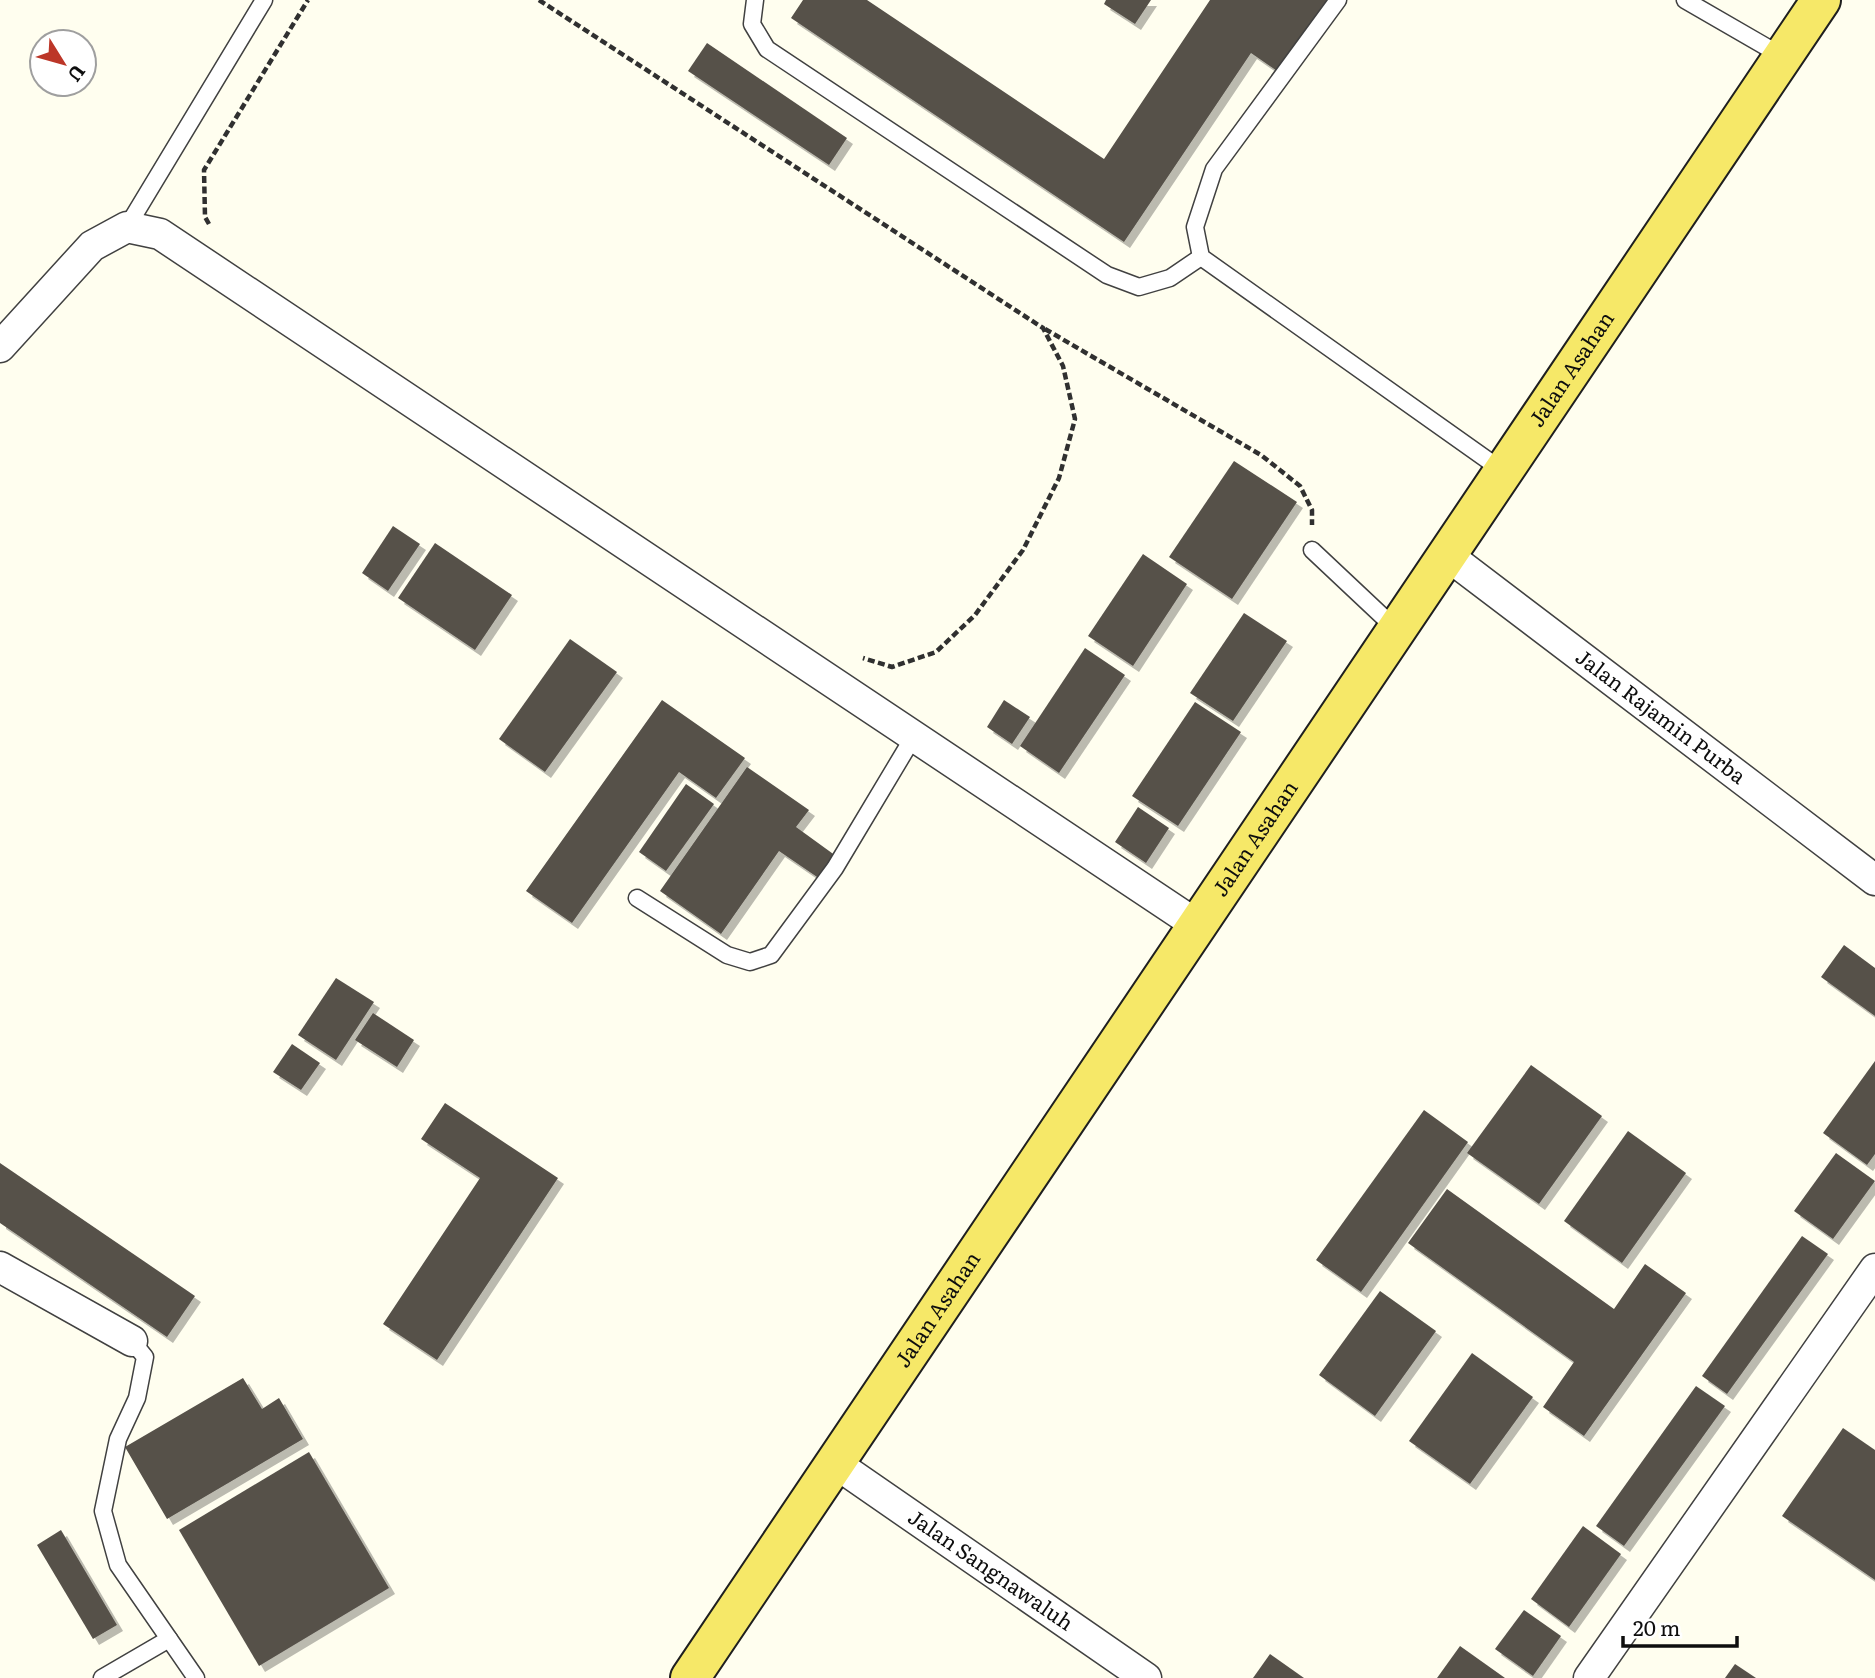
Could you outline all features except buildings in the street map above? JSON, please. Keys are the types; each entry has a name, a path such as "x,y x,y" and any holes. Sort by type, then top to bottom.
{"main road":[{"name":"Jalan Asahan","path":"690,1678 1821,0"}],"street":[{"path":"0,348 92,246 128,227 160,234 1197,925"},
{"name":"Jalan Rajamin Purba","path":"1447,555 1875,880"},
{"path":"0,1267 131,1341"},
{"path":"1589,1678 1875,1269"},
{"name":"Jalan Sangnawaluh","path":"835,1463 1146,1678"}],"lane":[{"path":"128,227 264,0"},
{"path":"755,0 752,24 766,49 1107,275 1139,287 1170,278 1201,257"},
{"path":"1338,0 1213,169 1195,226 1201,257 1503,471"},
{"path":"1685,0 1782,57"},
{"path":"1312,550 1396,629"},
{"path":"636,898 727,955 750,962 771,956 835,868 914,736"},
{"path":"131,1341 145,1357 142,1378 118,1439 103,1511 118,1565 196,1678"},
{"path":"102,1678 169,1639"}],"path":[{"path":"211,228 205,217 204,170 308,0"},
{"path":"539,0 1043,328 1261,455 1300,486 1312,510 1312,550"},
{"path":"856,656 891,667 936,652 975,615 1023,550 1059,478 1075,419 1063,366 1043,328"}]}
